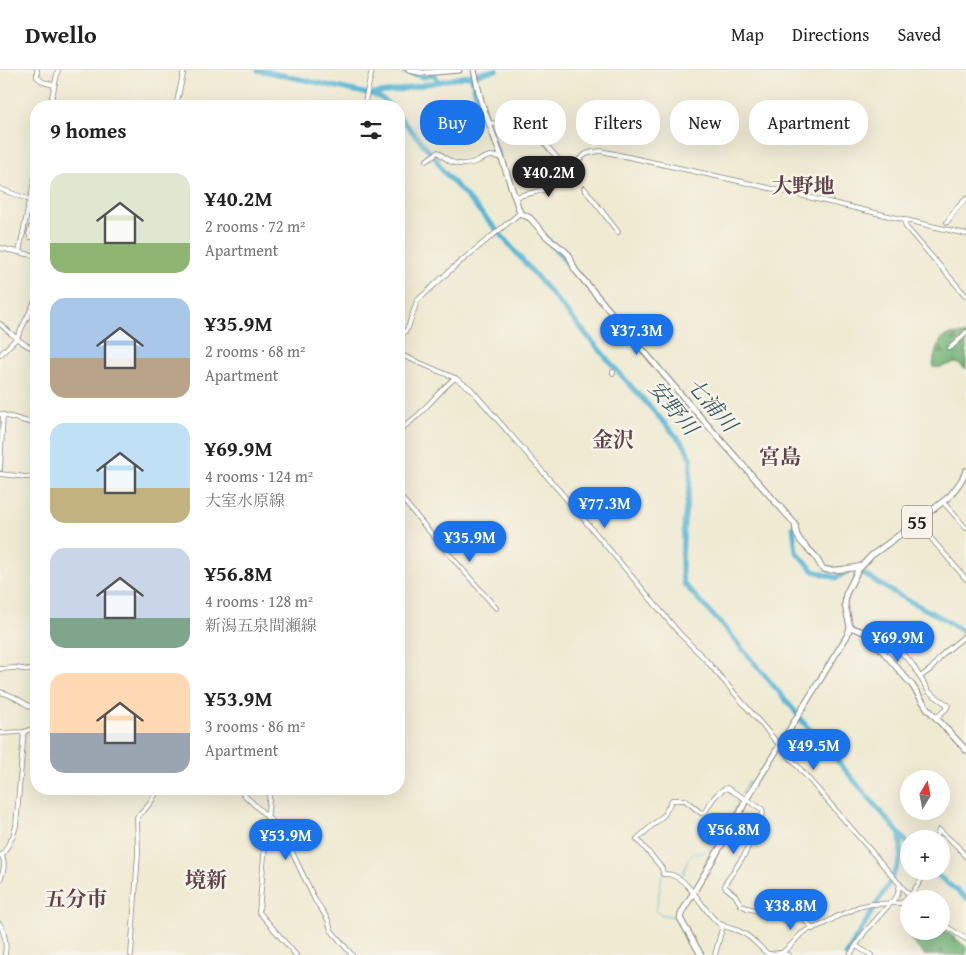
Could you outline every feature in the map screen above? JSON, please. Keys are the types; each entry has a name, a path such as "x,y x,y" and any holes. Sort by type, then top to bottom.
{"main road":[{"path":"409,70 424,72 459,70"},
{"path":"474,70 481,101 502,156 520,213 530,218 547,237 568,255 576,270 688,403 795,524 798,537 814,554 822,568 825,570 861,566"},
{"name":"55","path":"850,627 845,605 846,594 855,574 871,556 943,502 961,481 966,471"},
{"path":"700,955 680,918 682,912 746,800 850,627 866,632 876,642 910,683 927,708 966,750"}],"street":[{"path":"37,70 37,77 43,82 54,85"},
{"path":"51,100 58,70"},
{"path":"177,100 184,70"},
{"path":"366,100 372,70"},
{"path":"489,123 529,127 567,169"},
{"path":"515,197 547,189 567,169 590,153 601,151 966,234"},
{"path":"428,159 438,152 448,162 462,165 490,156 496,158 502,156"},
{"path":"584,188 618,232"},
{"path":"0,189 30,198 19,252"},
{"path":"948,222 956,209 966,199"},
{"path":"405,331 408,328 417,301 454,267 520,213"},
{"path":"904,219 906,227 966,296"},
{"path":"0,248 30,255"},
{"path":"0,355 17,338 30,311"},
{"path":"0,324 30,347"},
{"path":"950,348 966,332"},
{"path":"405,357 455,378 470,388 680,634 705,659 905,890"},
{"path":"405,426 455,378"},
{"path":"0,469 2,414 30,422"},
{"path":"0,474 30,477"},
{"path":"405,502 496,608"},
{"path":"943,502 966,528"},
{"path":"917,522 966,579"},
{"path":"920,677 931,669 944,653 966,636"},
{"path":"876,642 889,644 900,652 909,660 929,692 948,705 936,718"},
{"path":"0,669 16,668 30,670"},
{"path":"0,692 11,694 30,707"},
{"path":"0,733 24,732 30,730"},
{"path":"0,880 4,866 1,856 13,836 16,826 24,732"},
{"path":"788,955 782,953 770,954 750,937 740,931 723,926 716,921 680,879 673,875 663,874 662,868 637,839 664,815 672,800 685,800 700,813 703,813 706,812 714,796 728,788 762,809 763,813 748,848 725,887 737,897 741,905 782,920 803,918 812,929"},
{"path":"131,955 138,854 137,817 149,805 155,795"},
{"path":"244,795 286,836 303,876 328,920 331,930 352,955"},
{"path":"269,795 259,912 296,955"},
{"path":"950,840 966,857"},
{"path":"850,955 864,932 897,896 900,884"},
{"path":"782,953 801,934 858,907 872,904 900,904"},
{"path":"0,924 5,937 6,955"},
{"path":"715,955 723,926"},
{"path":"950,929 966,939"},
{"path":"856,946 870,955"},
{"path":"0,948 6,949"}],"green space":[{"path":"966,334 966,369 956,363 933,367 936,350 942,338 950,335"},
{"path":"950,934 966,947 966,955 924,955 912,940 950,940"}],"waterway":[{"name":"安野川","path":"258,70 372,94 382,100"},
{"path":"399,70 423,77 435,75 439,82"},
{"path":"372,94 496,70"},
{"name":"七浦川","path":"471,75 478,100"},
{"name":"安野川","path":"405,123 436,159 443,171 685,446 691,460 690,483 684,522 682,560 684,584 724,627 900,834"},
{"name":"七浦川","path":"489,130 499,157"},
{"name":"七浦川","path":"545,237 575,273"},
{"name":"七浦川","path":"793,527 796,552 814,571 836,578 851,569"},
{"name":"七浦川","path":"862,573 896,594 944,619 966,634"},
{"path":"741,794 749,781"},
{"path":"663,871 683,875 687,861 692,854 705,852 716,842 739,798"},
{"path":"846,955 888,885 900,861"},
{"path":"662,875 656,911 675,918 695,955"},
{"name":"安野川","path":"943,880 966,898"}],"district":[{"name":"大野地","path":"803,186"},
{"name":"金沢","path":"613,440"},
{"name":"宮島","path":"780,457"},
{"name":"境新","path":"206,880"},
{"name":"五分市","path":"76,899"}]}
